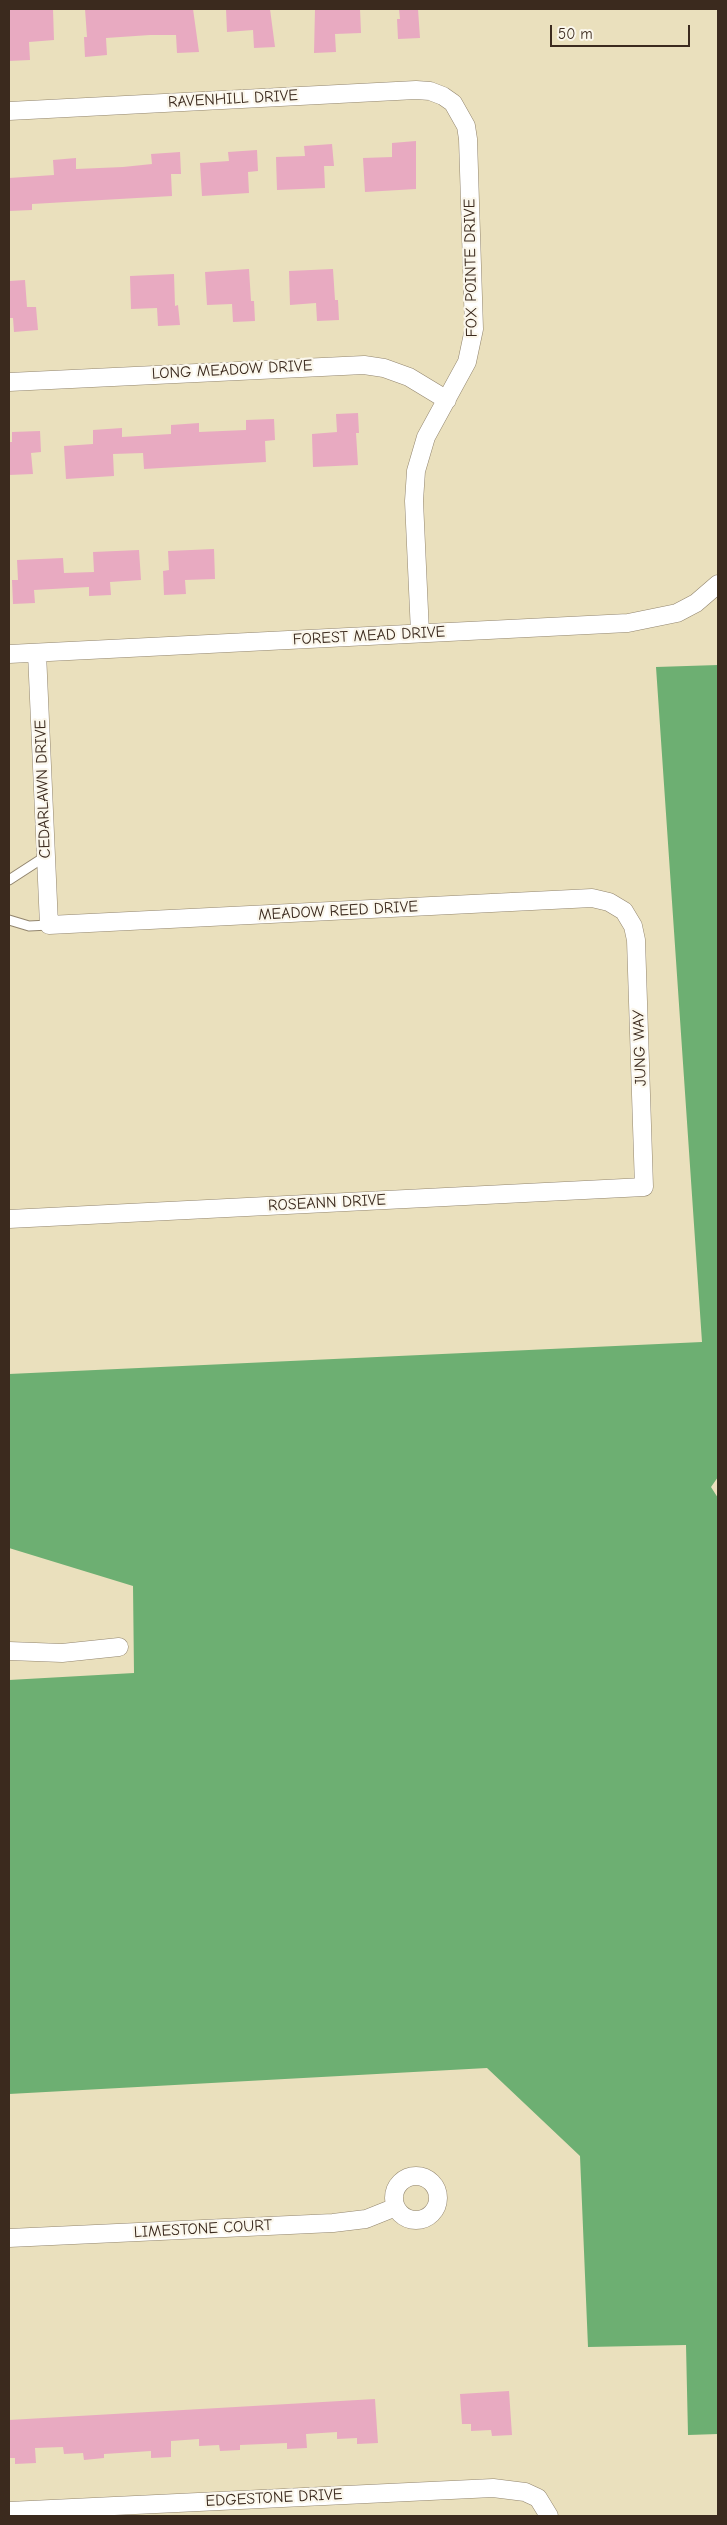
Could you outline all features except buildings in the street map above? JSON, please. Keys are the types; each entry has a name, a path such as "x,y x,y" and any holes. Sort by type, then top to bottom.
{"street":[{"name":"RAVENHILL DRIVE","path":"9,111 416,90 430,91 443,96 453,104"},
{"name":"FOX POINTE DRIVE","path":"420,633 414,501 416,471 421,448 467,362 474,329 468,139 466,126 453,104"},
{"name":"LONG MEADOW DRIVE","path":"9,382 364,365 384,368 409,377 447,400"},
{"name":"FOREST MEAD DRIVE","path":"9,654 628,623 677,613 696,603 718,584"},
{"name":"CEDARLAWN DRIVE","path":"37,653 49,925"},
{"name":"MEADOW REED DRIVE","path":"49,925 592,898 610,902 624,911"},
{"name":"JUNG WAY","path":"624,911 633,926 636,940 644,1188"},
{"name":"ROSEANN DRIVE","path":"9,1219 644,1188"},
{"path":"9,1651 62,1653 119,1647"},
{"name":"LIMESTONE COURT","path":"9,2238 333,2223 366,2219 396,2207"},
{"name":"EDGESTONE DRIVE","path":"9,2511 493,2488 525,2492 538,2498 549,2516"}],"lane":[{"path":"9,880 46,856"},
{"path":"9,920 29,926 49,925"}],"green space":[{"path":"718,665 718,1477 711,1487 718,1498 718,2434 688,2435 686,2345 588,2347 580,2156 487,2068 9,2094 9,1680 134,1673 133,1586 9,1548 9,1374 702,1342 656,667"}]}
